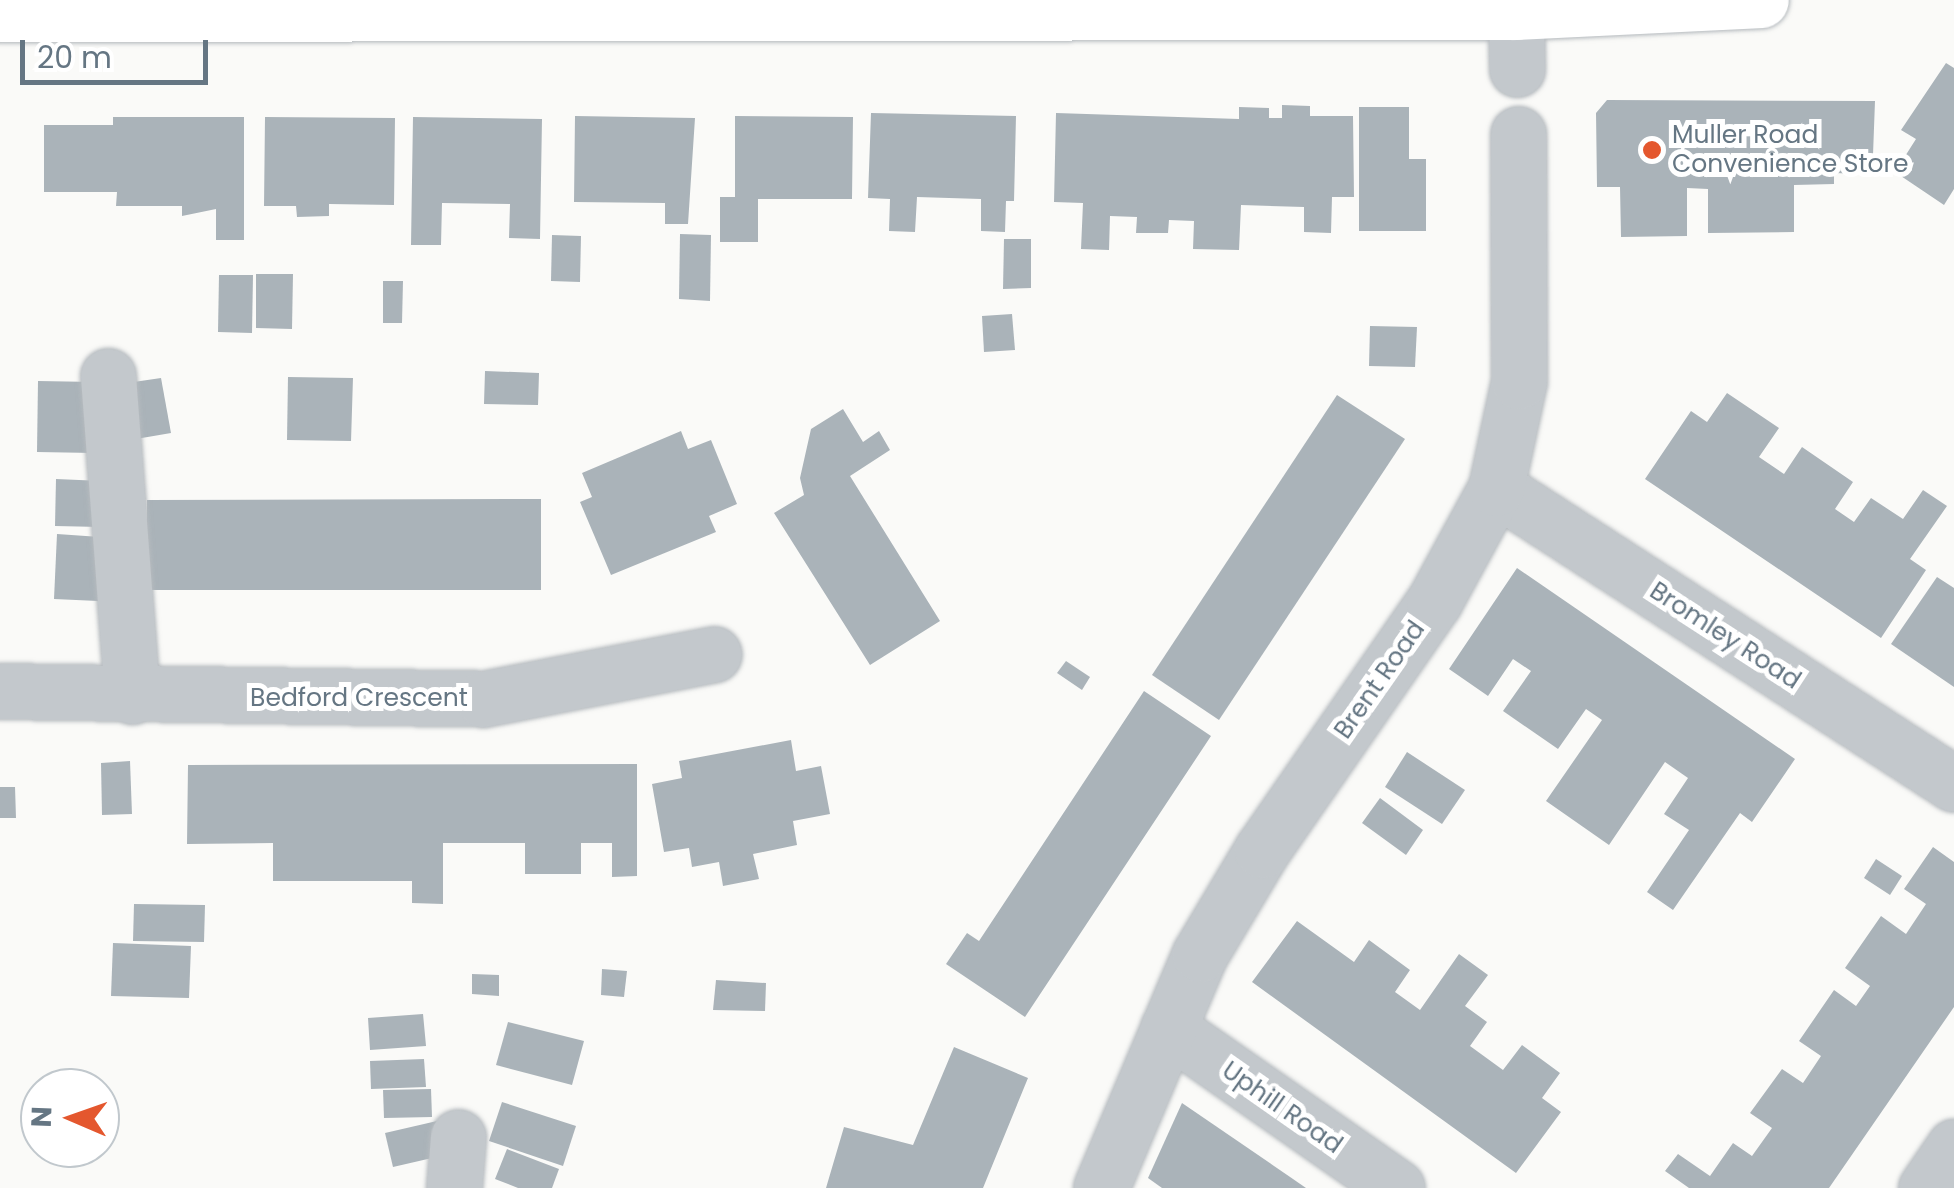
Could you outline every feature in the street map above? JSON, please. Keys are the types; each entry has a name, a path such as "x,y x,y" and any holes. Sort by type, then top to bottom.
{"main road":[{"path":"0,14 1516,12 1761,0"}],"street":[{"path":"1516,12 1518,70"},
{"name":"Brent Road","path":"1101,1188 1200,954 1262,850 1434,602 1496,488 1519,382 1518,134"},
{"path":"108,376 132,696"},
{"name":"Bromley Road","path":"1496,488 1954,784"},
{"name":"Bedford Crescent","path":"0,691 483,699 714,654"},
{"name":"Uphill Road","path":"1168,1028 1396,1188"},
{"path":"1926,1188 1954,1147"}],"building":[{"path":"1946,63 1954,68 1954,189 1944,205 1895,172 1916,139 1901,130"},
{"path":"1607,100 1875,101 1873,155 1863,174 1834,173 1834,184 1794,185 1794,232 1708,233 1708,189 1687,188 1687,236 1621,237 1620,187 1597,187 1596,113"},
{"path":"1282,105 1310,106 1310,116 1353,116 1354,197 1332,197 1331,233 1304,232 1304,207 1241,205 1239,250 1193,249 1194,221 1169,220 1168,233 1136,233 1137,217 1110,216 1109,250 1081,249 1083,203 1054,202 1056,113 1239,119 1239,107 1269,108 1269,118 1282,118"},
{"path":"1359,107 1409,107 1409,159 1426,159 1426,231 1359,231"},
{"path":"871,113 1016,116 1014,201 1006,201 1005,232 981,231 981,199 917,197 915,232 889,231 890,199 868,198"},
{"path":"575,116 695,118 688,224 665,224 665,203 574,202"},
{"path":"735,116 853,117 852,199 758,199 758,242 720,242 720,197 735,197"},
{"path":"113,117 244,117 244,240 216,240 216,209 182,216 182,206 116,206 117,192 44,192 44,125 113,125"},
{"path":"265,117 395,118 394,205 329,204 329,216 297,217 296,206 264,206"},
{"path":"413,117 542,119 540,239 509,238 510,204 442,203 441,245 411,245"},
{"path":"680,234 711,235 710,301 679,299"},
{"path":"552,235 581,236 580,282 551,281"},
{"path":"1004,239 1031,239 1031,288 1003,289"},
{"path":"256,274 293,274 292,329 256,328"},
{"path":"219,275 253,275 252,333 218,332"},
{"path":"383,281 403,281 402,323 383,323"},
{"path":"1012,314 1015,350 984,352 982,316"},
{"path":"1370,326 1417,327 1415,367 1369,366"},
{"path":"485,371 539,373 538,405 484,404"},
{"path":"288,377 353,378 351,441 287,440"},
{"path":"161,378 171,433 136,439 127,383"},
{"path":"38,381 95,382 94,453 37,452"},
{"path":"1727,393 1779,428 1759,457 1784,474 1802,447 1853,482 1835,509 1854,522 1871,498 1903,519 1923,490 1947,506 1910,559 1926,570 1881,638 1645,479 1691,411 1707,422"},
{"path":"1337,395 1405,439 1219,720 1152,675"},
{"path":"843,409 863,442 879,431 890,450 850,476 940,621 870,665 774,513 804,495 800,478 811,429"},
{"path":"681,431 688,449 711,440 737,504 709,516 716,532 611,575 580,502 592,497 582,473"},
{"path":"56,479 102,481 101,527 55,526"},
{"path":"541,499 541,590 147,590 147,500"},
{"path":"57,534 100,537 98,601 54,599"},
{"path":"1517,568 1795,759 1752,822 1740,813 1673,910 1647,892 1689,830 1664,814 1688,778 1665,762 1609,845 1546,801 1602,720 1586,709 1558,749 1503,711 1531,671 1513,659 1488,696 1449,669"},
{"path":"1937,577 1954,588 1954,687 1891,644"},
{"path":"1066,661 1090,677 1082,690 1057,673"},
{"path":"1144,691 1211,736 1025,1017 946,964 967,933 979,941"},
{"path":"791,740 796,771 821,766 830,814 793,821 797,845 753,854 759,879 723,886 719,862 692,867 689,848 664,852 652,784 682,778 679,761"},
{"path":"1407,752 1465,790 1442,824 1385,787"},
{"path":"130,761 132,814 102,815 101,763"},
{"path":"637,764 637,876 612,877 612,843 581,843 581,874 525,874 525,843 443,843 443,904 412,903 412,881 273,881 273,843 187,844 188,765"},
{"path":"0,787 15,787 16,818 0,818"},
{"path":"1380,798 1423,830 1406,855 1362,823"},
{"path":"1933,847 1954,862 1954,1007 1829,1188 1689,1188 1665,1171 1678,1154 1710,1176 1733,1143 1752,1156 1772,1128 1750,1113 1782,1069 1803,1083 1821,1056 1799,1041 1834,990 1856,1006 1870,986 1845,968 1881,916 1906,934 1926,904 1904,889"},
{"path":"1876,859 1902,876 1890,895 1864,878"},
{"path":"134,904 205,905 204,942 133,941"},
{"path":"1297,921 1354,962 1369,940 1410,970 1395,992 1420,1010 1459,954 1488,975 1465,1006 1487,1022 1470,1046 1503,1070 1522,1045 1560,1073 1542,1098 1561,1112 1516,1173 1252,982"},
{"path":"113,943 191,946 189,998 111,996"},
{"path":"602,969 627,971 624,997 601,995"},
{"path":"472,974 499,975 499,996 472,994"},
{"path":"716,980 766,983 765,1011 713,1010"},
{"path":"423,1014 426,1046 370,1050 368,1018"},
{"path":"508,1022 584,1041 572,1085 496,1065"},
{"path":"954,1047 1028,1078 983,1188 826,1188 844,1127 913,1145"},
{"path":"424,1059 426,1087 371,1089 370,1061"},
{"path":"431,1089 432,1117 384,1118 383,1090"},
{"path":"502,1102 576,1126 563,1166 489,1141"},
{"path":"1182,1103 1306,1188 1162,1188 1148,1178"},
{"path":"437,1121 445,1155 393,1167 385,1133"},
{"path":"507,1149 559,1169 552,1188 518,1188 495,1179"}],"place":[{"name":"Muller Road Convenience Store","path":"1652,150"}]}
